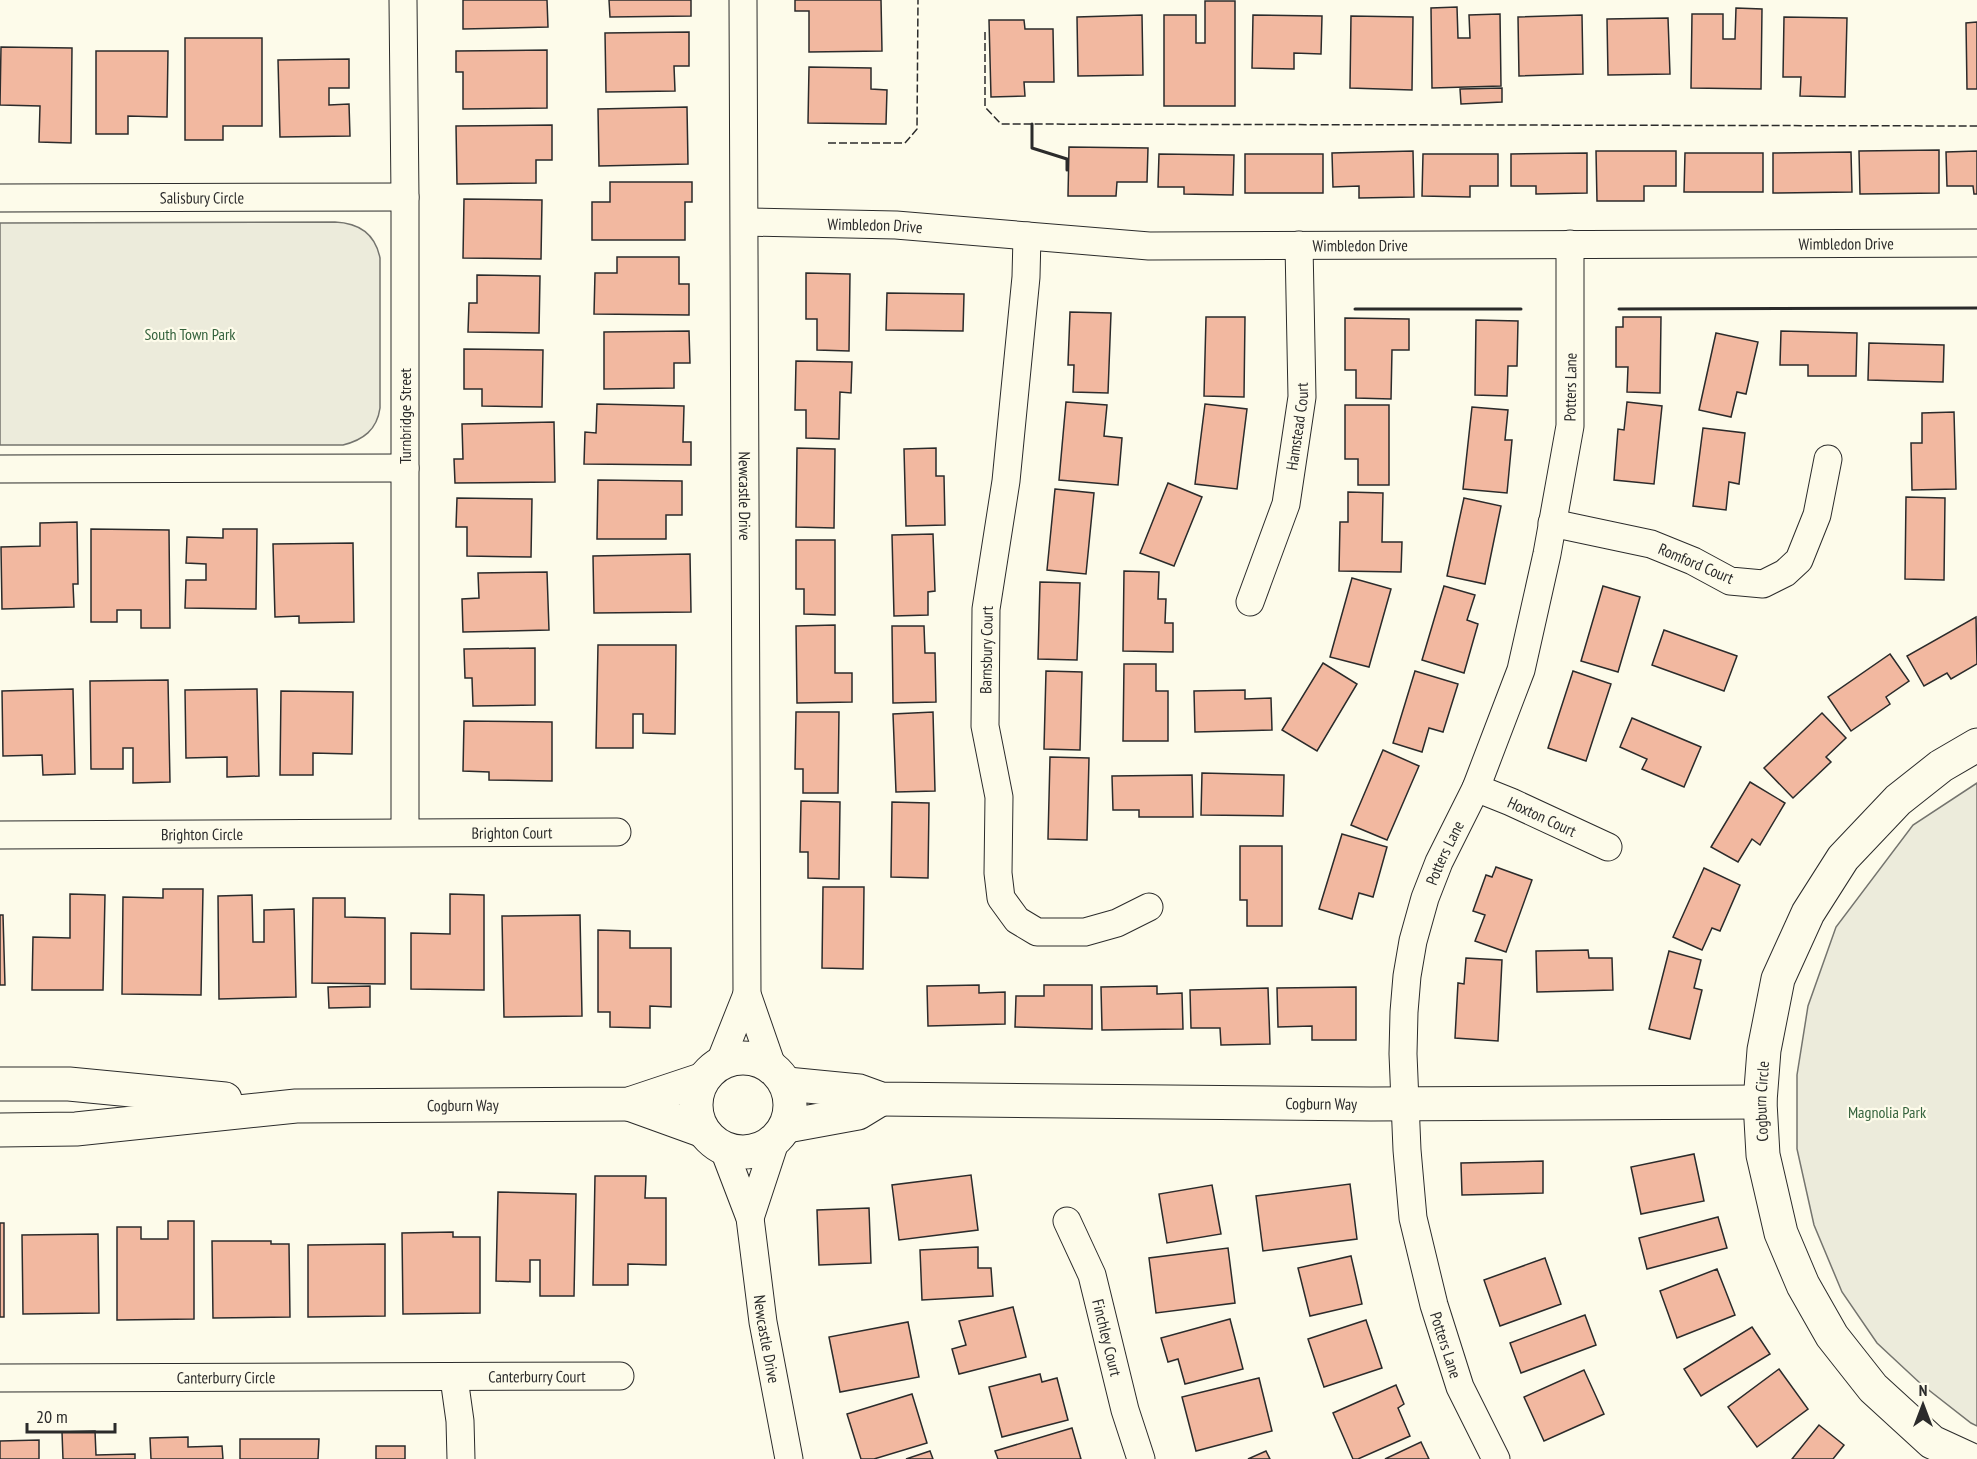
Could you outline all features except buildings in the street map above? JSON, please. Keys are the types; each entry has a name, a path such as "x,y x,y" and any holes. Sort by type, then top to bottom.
{"street":[{"name":"Turnbridge Street","path":"403,0 405,832"},
{"name":"Newcastle Drive","path":"743,0 747,994 780,1075"},
{"name":"Salisbury Circle","path":"0,198 405,198"},
{"name":"Wimbledon Drive","path":"745,222 896,225 1149,246 1977,243"},
{"name":"Barnsbury Court","path":"1027,236 1026,276 1006,481 986,609 985,726 999,797 998,873 1001,898 1017,920 1037,933 1085,933 1117,923 1149,907"},
{"name":"Potters Lane","path":"1496,1459 1460,1387 1434,1305 1413,1218 1405,1103 1404,1012 1413,941 1425,898 1439,862 1476,788 1521,670 1570,426 1570,244"},
{"name":"Hamstead Court","path":"1250,602 1286,504 1302,397 1299,245"},
{"name":"Romford Court","path":"1552,524 1651,544 1693,561 1730,581 1762,584 1785,573 1799,560 1817,515 1828,459"},
{"path":"0,469 405,468"},
{"name":"Cogburn Circle","path":"1969,1459 1926,1450 1832,1336 1803,1285 1781,1233 1762,1155 1760,1102 1764,1050 1778,980 1808,913 1843,858 1898,800 1941,766 1977,745"},
{"name":"Hoxton Court","path":"1476,788 1608,847"},
{"name":"Brighton Court","path":"405,832 617,832"},
{"name":"Brighton Circle","path":"0,835 405,832"},
{"name":"Newcastle Drive","path":"711,1071 747,994"},
{"path":"746,1057 780,1075 792,1105 781,1134 751,1153 712,1140 694,1106 711,1071 746,1057"},
{"name":"Cogburn Way","path":"0,1130 76,1129 296,1106 629,1104 711,1071"},
{"name":"Cogburn Way","path":"780,1075 859,1091 881,1100 1405,1103 1760,1102"},
{"name":"Cogburn Way","path":"0,1084 69,1084 296,1106"},
{"name":"Cogburn Way","path":"781,1134 858,1113 881,1100"},
{"name":"Cogburn Way","path":"629,1104 712,1140"},
{"name":"Newcastle Drive","path":"750,1218 781,1134"},
{"name":"Newcastle Drive","path":"712,1140 750,1218 762,1322 789,1459"},
{"name":"Finchley Court","path":"1067,1221 1092,1275 1125,1410 1141,1459"},
{"name":"Canterburry Court","path":"454,1378 620,1376"},
{"name":"Canterburry Circle","path":"0,1378 454,1378"},
{"path":"454,1378 460,1420 461,1459"}],"green space":[{"name":"South Town Park","path":"335,222 358,227 365,231 378,249 380,258 380,408 376,422 363,437 343,445 0,445 0,223"},
{"name":"Magnolia Park","path":"1977,783 1977,1426 1921,1384 1877,1343 1842,1292 1814,1225 1797,1149 1797,1075 1808,1006 1836,927 1913,825"}],"fence":[{"path":"828,143 905,143 917,129 918,0"},
{"path":"985,32 985,107 1001,124 1977,126"}],"wall":[{"path":"1032,124 1032,148 1067,159 1067,170"},
{"path":"1619,309 1977,308"},
{"path":"1355,309 1521,309"}]}
